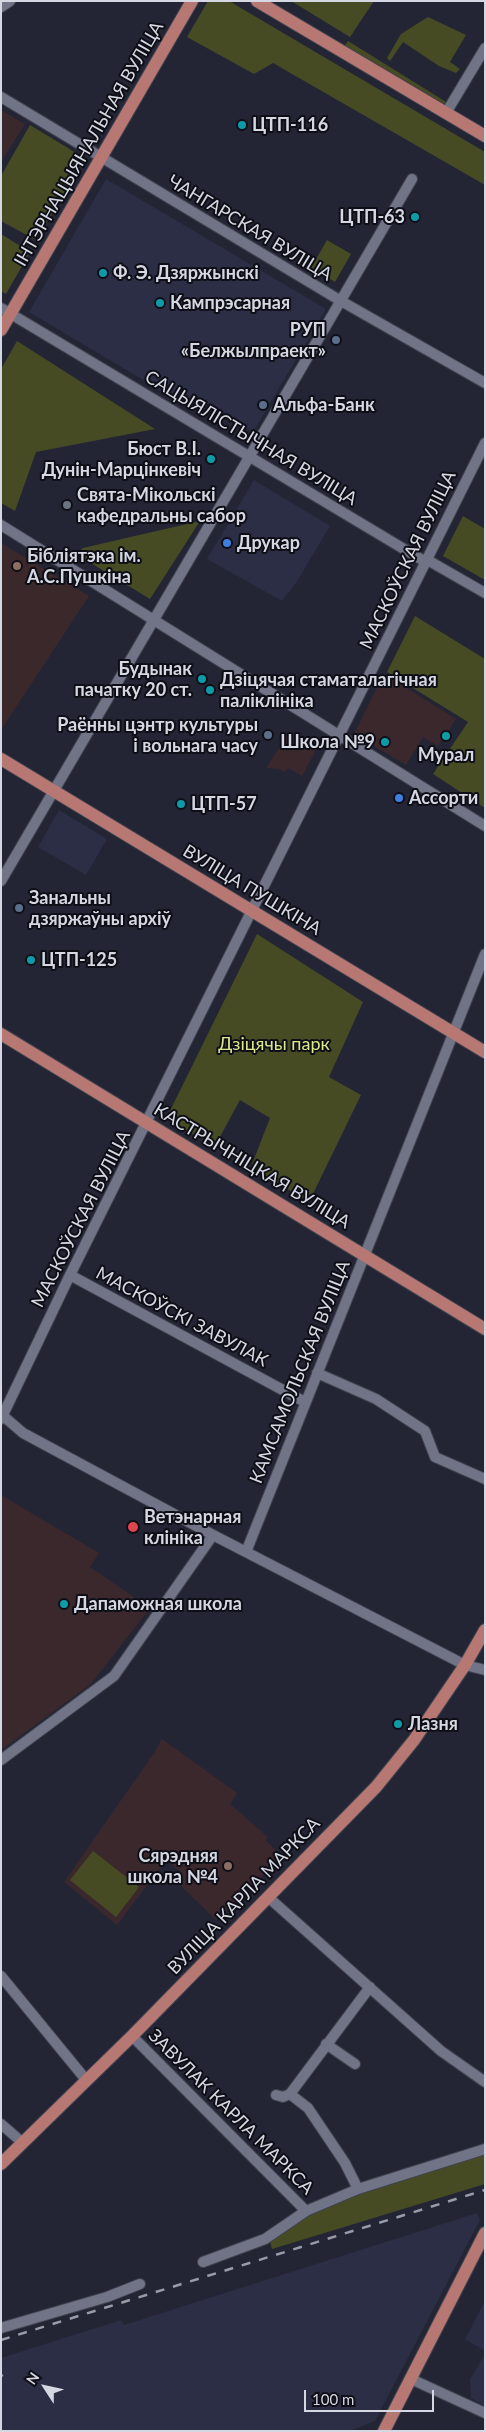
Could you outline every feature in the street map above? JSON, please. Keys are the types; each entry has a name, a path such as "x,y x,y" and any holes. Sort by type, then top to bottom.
{"main road":[{"name":"ІНТЭРНАЦЫЯНАЛЬНАЯ ВУЛІЦА","path":"1,330 6,311 101,158 192,1"},
{"path":"257,1 485,136"},
{"name":"ВУЛІЦА ПУШКІНА","path":"1,758 485,1052"},
{"name":"КАСТРЫЧНІЦКАЯ ВУЛІЦА","path":"1,1034 485,1329"},
{"name":"ВУЛІЦА КАРЛА МАРКСА","path":"1,2164 132,2036 376,1787 414,1740 465,1665 485,1630"},
{"path":"384,2431 485,2233"}],"street":[{"path":"1,7 10,1"},
{"path":"446,112 485,48"},
{"name":"ЧАНГАРСКАЯ ВУЛІЦА","path":"1,97 341,302 485,383"},
{"path":"1,881 155,621 412,179"},
{"name":"САЦЫЯЛІСТЫЧНАЯ ВУЛІЦА","path":"6,311 424,561 431,562 485,593"},
{"name":"МАСКОЎСКАЯ ВУЛІЦА","path":"2,1416 424,561 485,443"},
{"path":"1,525 485,826"},
{"name":"КАМСАМОЛЬСКАЯ ВУЛІЦА","path":"246,1552 485,954"},
{"name":"МАСКОЎСКІ ЗАВУЛАК","path":"70,1275 305,1402"},
{"path":"317,1373 376,1399 425,1431 435,1457 485,1479"},
{"path":"2,1416 23,1433 213,1535 465,1665 485,1670"},
{"path":"1,1760 114,1676 213,1535"},
{"path":"268,1897 441,2051 485,2082"},
{"path":"1,1976 88,2080"},
{"path":"276,2095 283,2098 290,2094 370,1987"},
{"name":"ЗАВУЛАК КАРЛА МАРКСА","path":"132,2036 306,2211"},
{"path":"326,2044 355,2064"},
{"path":"290,2094 308,2108 345,2163 358,2189"},
{"path":"1,2124 23,2143"},
{"path":"203,2262 265,2238 306,2211 358,2189 485,2149"},
{"path":"1,2328 107,2297 140,2284"},
{"path":"411,2379 485,2413"}],"shaded area":[{"path":"1,110 25,124 1,162"},
{"path":"106,179 326,309 253,432 197,398 190,408 29,312"},
{"path":"254,480 330,526 296,583 282,601 207,559"},
{"path":"1,543 89,596 1,730"},
{"path":"384,674 456,719 438,746 423,737 406,765 354,734"},
{"path":"290,731 312,744 315,752 302,776 288,768 285,772 279,769 266,768"},
{"path":"59,810 107,839 86,875 38,847"},
{"path":"1,1495 99,1553 90,1567 150,1608 91,1684 1,1750"},
{"path":"162,1739 237,1793 230,1804 268,1837 265,1840 283,1857 216,1920 182,1887 181,1872 166,1860 117,1925 64,1882"},
{"path":"477,2213 480,2220 375,2421 350,2431 1,2431 1,2358 121,2320 124,2325"},
{"path":"485,2301 485,2351 465,2339"},
{"path":"485,2354 485,2406 471,2398 470,2379"}],"green space":[{"path":"208,1 229,1 485,152 485,185 273,63 254,74 187,37"},
{"path":"291,1 374,1 350,37"},
{"path":"428,17 466,35 450,62 460,69 456,73 439,66 403,42 390,61 387,58 401,34"},
{"path":"348,41 451,105 446,113 341,51"},
{"path":"30,125 86,159 36,240 1,221 1,176"},
{"path":"1,234 30,252 6,294 1,291"},
{"path":"327,240 351,254 335,282 311,268"},
{"path":"17,341 155,429 36,452 15,511 1,503 1,369"},
{"path":"463,516 485,529 485,580 443,556"},
{"path":"200,521 150,599 76,554 83,548"},
{"path":"415,616 485,659 485,808 433,774 468,722 387,672"},
{"name":"Дзіцячы парк","path":"257,934 363,1002 329,1077 361,1095 309,1202 251,1167 270,1118 240,1100 215,1146 166,1119"},
{"path":"93,1851 139,1887 116,1917 70,1880"},
{"path":"485,2154 485,2184 272,2249 270,2242 309,2215 358,2195"}],"railway":[{"path":"1,2340 485,2190"}],"place":[{"name":"ЦТП-116","path":"242,125"},
{"name":"ЦТП-63","path":"415,217"},
{"name":"Ф. Э. Дзяржынскі","path":"103,273"},
{"name":"Кампрэсарная","path":"160,303"},
{"name":"РУП «Белжылпраект»","path":"336,340"},
{"name":"Альфа-Банк","path":"263,405"},
{"name":"Бюст В.І. Дунін-Марцінкевіч","path":"211,459"},
{"name":"Свята-Мікольскі кафедральны сабор","path":"67,505"},
{"name":"Друкар","path":"227,543"},
{"name":"Бібліятэка ім. А.С.Пушкіна","path":"17,566"},
{"name":"Будынак пачатку 20 ст.","path":"202,679"},
{"name":"Дзіцячая стаматалагічная паліклініка","path":"210,690"},
{"name":"Раённы цэнтр культуры і вольнага часу","path":"268,735"},
{"name":"Мурал","path":"446,736"},
{"name":"Школа №9","path":"385,742"},
{"name":"Ассорти","path":"399,798"},
{"name":"ЦТП-57","path":"181,804"},
{"name":"Занальны дзяржаўны архіў","path":"19,908"},
{"name":"ЦТП-125","path":"31,960"},
{"name":"Ветэнарная клініка","path":"133,1527"},
{"name":"Дапаможная школа","path":"64,1604"},
{"name":"Лазня","path":"398,1724"},
{"name":"Сярэдняя школа №4","path":"228,1866"}]}
